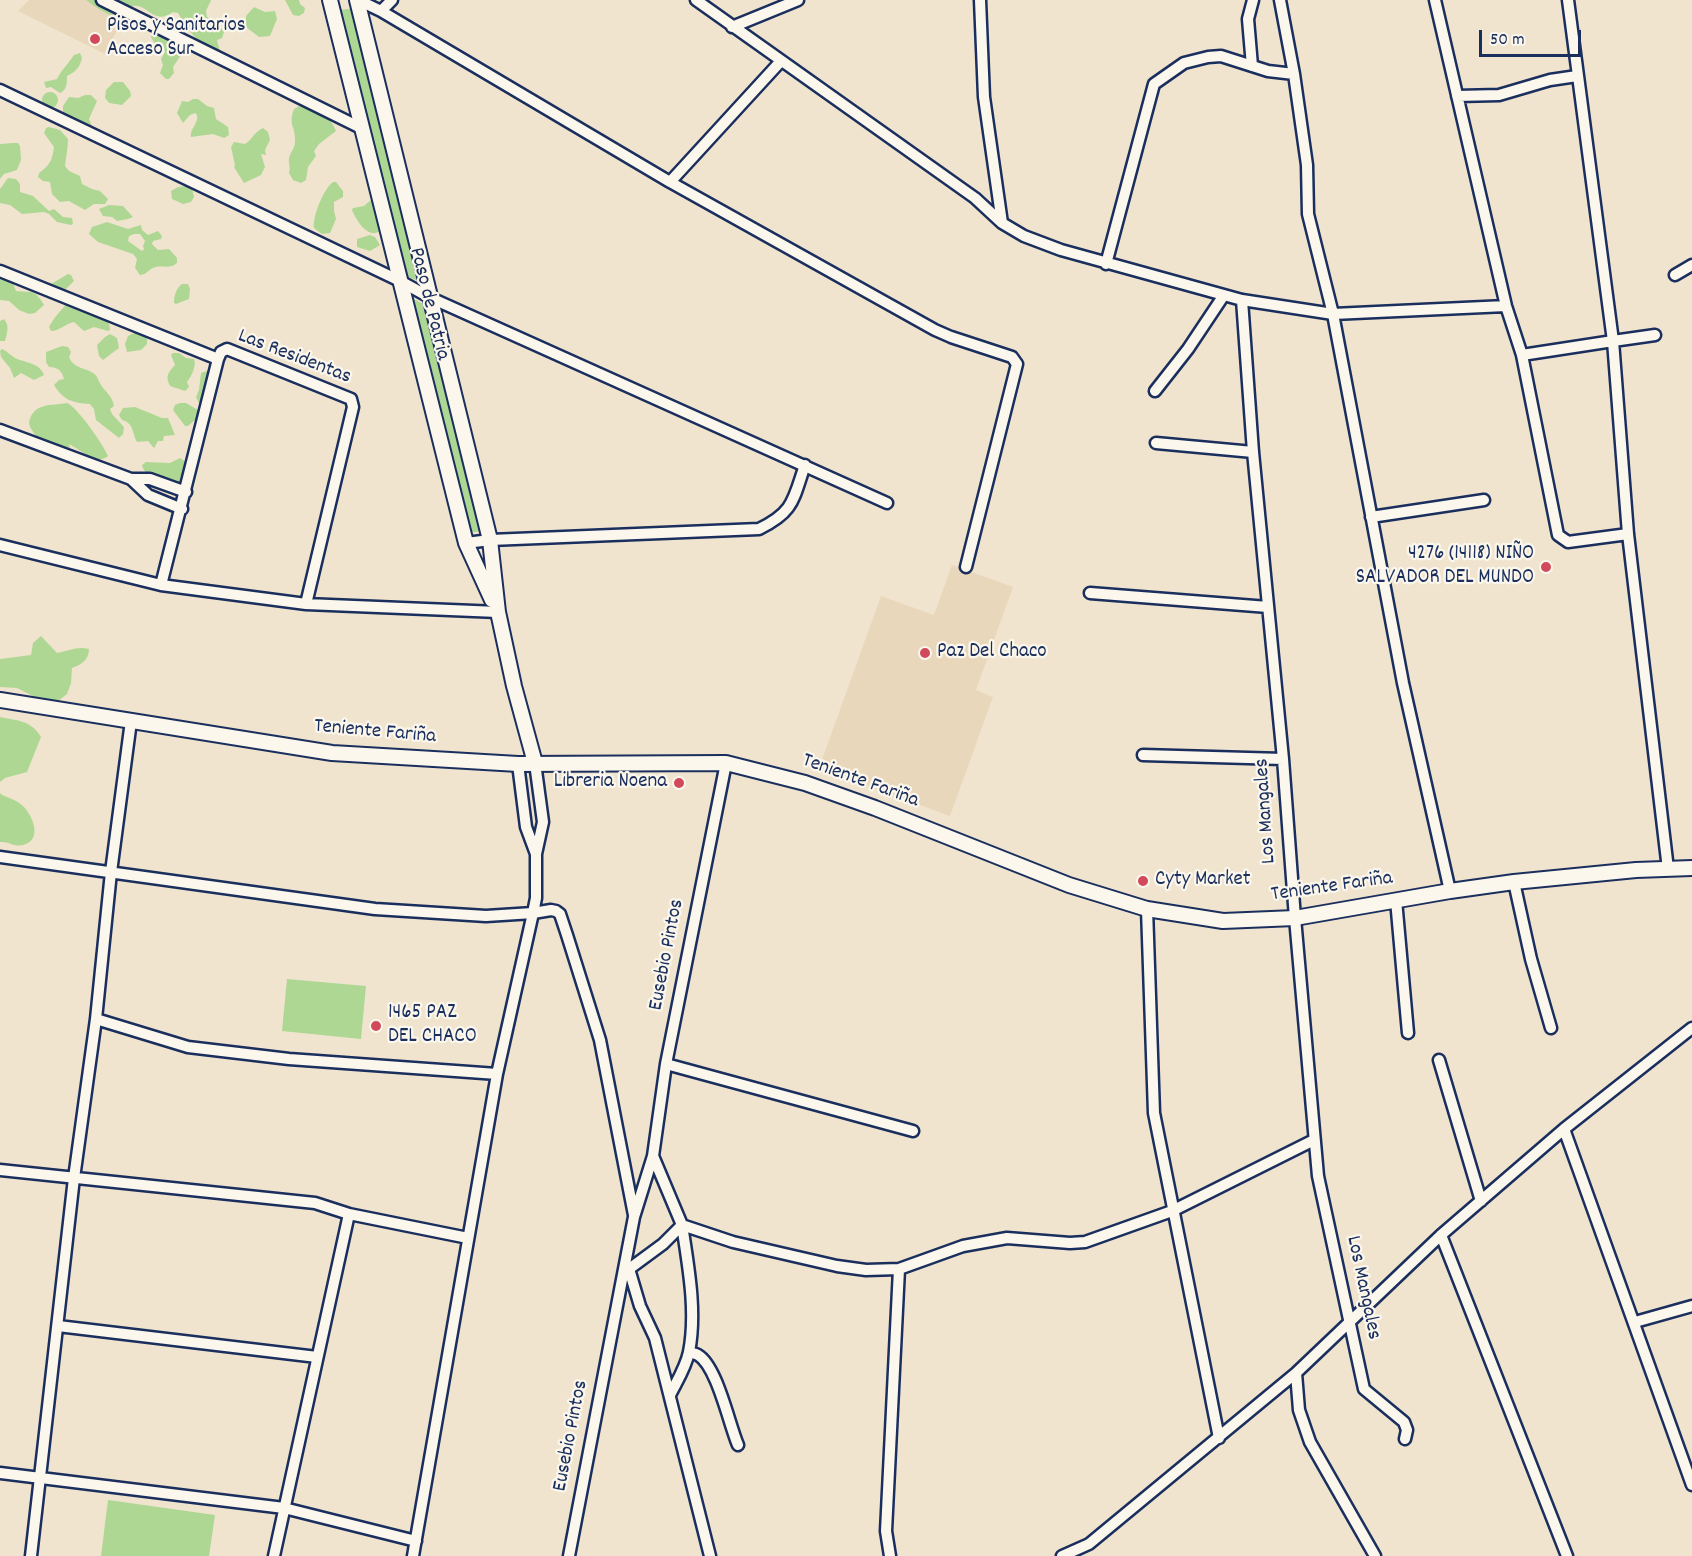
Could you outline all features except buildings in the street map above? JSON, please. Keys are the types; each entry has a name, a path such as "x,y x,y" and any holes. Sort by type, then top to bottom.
{"street":[{"path":"102,0 360,128"},
{"name":"Paso de Patria","path":"330,0 360,128 466,543 498,612"},
{"path":"358,0 381,11 670,182 935,330 1016,359 1017,364 966,567"},
{"name":"Paso de Patria","path":"358,0 490,540 498,612 513,686 535,763"},
{"path":"381,11 392,0"},
{"path":"696,0 975,198 1002,223 1024,236 1061,250 1242,300 1333,314 1506,306"},
{"path":"732,27 798,0"},
{"path":"980,0 984,97 1002,223"},
{"path":"1252,66 1248,19 1253,0"},
{"path":"1280,0 1294,74 1307,165 1308,214 1333,314 1403,683 1450,891"},
{"path":"1436,0 1506,306 1522,355 1558,535 1568,542 1628,534"},
{"path":"1568,0 1613,341 1628,534 1668,869"},
{"path":"1107,264 1154,84 1179,66 1196,59 1221,56 1268,70 1294,74"},
{"path":"670,182 781,61"},
{"path":"1457,96 1499,95 1550,80 1577,76"},
{"path":"0,90 400,281 431,298 887,504"},
{"path":"1675,275 1692,265"},
{"name":"Las Residentas","path":"0,271 218,359 221,352 227,349 351,399 353,403 306,603"},
{"path":"1155,391 1188,349 1224,295"},
{"name":"Los Mangales","path":"1242,300 1253,452 1283,759 1318,1176 1364,1389 1367,1394 1377,1399 1404,1422 1407,1430 1405,1439"},
{"path":"1522,355 1655,335"},
{"path":"161,585 218,359"},
{"path":"0,430 131,479 150,479 186,492"},
{"path":"1156,443 1253,452"},
{"path":"466,543 490,540 759,529 779,519 792,506 805,465"},
{"path":"131,479 148,495 182,509"},
{"path":"1371,517 1484,500"},
{"path":"0,545 161,585 306,603 498,612"},
{"path":"1090,592 1268,607"},
{"name":"Teniente Fariña","path":"0,700 332,753 518,765 535,763 726,763 805,783 875,808 1069,885 1147,909 1223,921 1295,918 1514,882 1636,870 1692,868"},
{"path":"31,1556 74,1178 96,1019 111,872 131,722"},
{"path":"1143,755 1283,759"},
{"path":"413,1556 497,1074 536,898 536,854 543,822 535,763"},
{"name":"Eusebio Pintos","path":"569,1556 626,1271 634,1217 653,1156 666,1064 726,763"},
{"path":"518,765 526,827 536,854"},
{"path":"0,857 375,909 486,916 554,910 560,914 562,919 600,1040 634,1217"},
{"path":"1514,882 1531,959 1551,1028"},
{"path":"1396,900 1408,1033"},
{"path":"1147,909 1154,1113 1219,1438"},
{"path":"96,1019 188,1047 289,1059 497,1074"},
{"path":"1062,1556 1089,1544 1219,1438 1296,1373 1442,1234 1480,1201 1564,1129 1692,1028"},
{"path":"1439,1060 1480,1201"},
{"path":"666,1064 913,1131"},
{"path":"1564,1129 1692,1485"},
{"path":"682,1225 733,1242 837,1266 866,1270 899,1269 963,1246 986,1241 1007,1238 1085,1242 1172,1211 1314,1140"},
{"path":"653,1156 682,1225 691,1313 689,1352 670,1395"},
{"path":"0,1170 315,1203 349,1214 468,1238"},
{"path":"274,1556 349,1214"},
{"path":"682,1225 663,1244 626,1271 655,1338 710,1556"},
{"path":"1442,1234 1567,1556"},
{"path":"890,1556 886,1531 899,1269"},
{"path":"1635,1322 1692,1306"},
{"path":"58,1326 316,1357"},
{"path":"689,1352 698,1355 707,1365 718,1385 738,1445"},
{"path":"1296,1373 1299,1410 1310,1442 1375,1556"},
{"path":"0,1473 284,1508 416,1541"}],"shaded area":[{"name":"Pisos y Sanitarios Acceso Sur","path":"29,0 90,0 124,17 105,54 18,11"},
{"name":"Paz Del Chaco","path":"952,565 1013,587 976,690 993,697 950,816 819,768 881,596 934,615"}],"green space":[{"path":"86,0 211,0 206,11 207,17 217,23 224,32 222,38 217,40 220,51 215,53 198,41 178,13 173,12 161,17 138,6 133,6 114,16"},
{"path":"285,0 299,0 305,8 304,13 299,16 293,15"},
{"path":"254,7 265,12 275,11 277,19 270,36 259,37 246,27 246,16"},
{"path":"355,8 421,282 406,276 354,65 349,56 341,10"},
{"path":"157,29 174,37 182,46 181,55 173,67 174,73 169,79 160,73 164,49 155,44 151,37"},
{"path":"80,53 82,58 80,65 67,76 64,90 60,93 51,87 46,88 44,82 57,79 74,55"},
{"path":"114,82 123,82 130,91 131,96 122,105 109,103 105,98 106,90"},
{"path":"47,92 53,92 58,100 56,106 47,108 42,103 42,97"},
{"path":"91,95 97,101 89,119 93,129 63,115 63,106 69,97 78,98"},
{"path":"198,99 214,108 216,119 228,127 229,135 224,138 213,134 191,137 197,115 195,113 190,115 183,123 177,113 182,101 188,102"},
{"path":"299,106 321,113 336,131 319,144 314,151 316,156 308,167 306,180 301,183 293,180 289,173 289,158 295,142 292,118 294,109"},
{"path":"49,127 60,130 68,139 65,166 69,171 80,176 82,184 100,191 108,199 105,204 94,204 85,210 69,201 60,202 52,194 50,182 38,177 50,162 54,147 44,133"},
{"path":"263,128 268,132 270,140 265,150 266,155 261,154 265,167 261,175 244,183 234,167 231,147 234,142 245,144"},
{"path":"18,143 21,160 17,170 4,174 0,179 0,144"},
{"path":"8,178 16,179 20,184 20,192 33,196 49,211 54,209 63,217 72,218 73,224 57,222 44,212 22,214 10,205 0,203 0,189"},
{"path":"333,182 336,182 343,191 343,197 334,202 336,219 330,233 322,234 314,228 315,217 323,196"},
{"path":"178,187 192,188 194,197 191,202 183,204 172,199 171,191"},
{"path":"372,199 384,227 374,233 361,225 352,210 364,206"},
{"path":"109,205 123,206 133,217 117,221 112,217 103,216 99,209"},
{"path":"107,222 128,229 141,225 142,230 148,235 158,231 162,236 161,239 153,241 152,244 158,250 169,249 177,258 177,263 171,266 156,267 140,275 135,268 137,259 133,254 98,242 89,234 92,227","holes":["140,234 145,241 142,251 128,241 129,236"]},
{"path":"370,235 375,237 380,245 370,251 357,247 357,239"},
{"path":"68,274 74,281 66,289 50,286 51,284"},
{"path":"7,277 13,283 16,291 35,294 44,305 35,313 29,314 19,310 9,301 0,300 0,278"},
{"path":"182,284 188,284 189,299 176,304 174,303 175,295"},
{"path":"412,298 427,306 482,531 469,533"},
{"path":"67,303 106,320 110,325 110,330 94,327 84,331 74,322 51,331 49,327 51,323"},
{"path":"4,319 7,332 5,341 0,341 0,321"},
{"path":"138,331 147,338 147,344 141,350 127,352 125,344 128,336"},
{"path":"110,334 117,338 119,348 103,360 99,356 97,345"},
{"path":"62,346 68,347 71,352 69,357 76,366 95,374 110,397 114,406 110,409 112,414 124,427 123,434 119,438 96,420 94,409 90,404 69,400 54,385 64,379 59,370 49,367 46,362 46,352"},
{"path":"2,349 15,358 36,366 44,375 34,380 21,373 14,378 10,368 1,357"},
{"path":"173,353 194,359 195,362 187,382 189,387 185,391 170,386 168,383 168,375 175,365 171,355"},
{"path":"210,370 214,372 218,382 201,407 196,397 201,373"},
{"path":"67,403 77,411 108,456 103,459 94,458 69,444 70,448 42,446 30,427 31,416 44,406"},
{"path":"186,403 198,410 196,419 188,426 185,426 173,410 175,405"},
{"path":"135,407 162,418 168,418 175,435 164,436 163,441 158,441 154,448 148,441 137,442 129,423 122,420 119,415 123,408"},
{"path":"180,458 187,463 186,471 180,478 182,486 153,477 144,470 142,465 146,462 170,463"},
{"path":"41,636 57,653 77,648 89,649 84,662 72,668 71,683 67,694 58,701 47,703 17,688 0,687 0,659 31,655 33,643"},
{"path":"0,717 28,724 41,737 27,772 5,778 0,782"},
{"path":"0,793 21,804 27,810 34,827 33,838 29,842 14,845 0,842"},
{"path":"287,979 366,986 361,1039 282,1031"},
{"path":"108,1500 215,1515 209,1556 101,1556"}],"place":[{"name":"Pisos y Sanitarios Acceso Sur","path":"95,39"},
{"name":"4276 (14118) NIÑO SALVADOR DEL MUNDO","path":"1546,567"},
{"name":"Paz Del Chaco","path":"925,653"},
{"name":"Libreria Noena","path":"679,783"},
{"name":"Cyty Market","path":"1143,881"},
{"name":"1465 PAZ DEL CHACO","path":"376,1026"}]}
